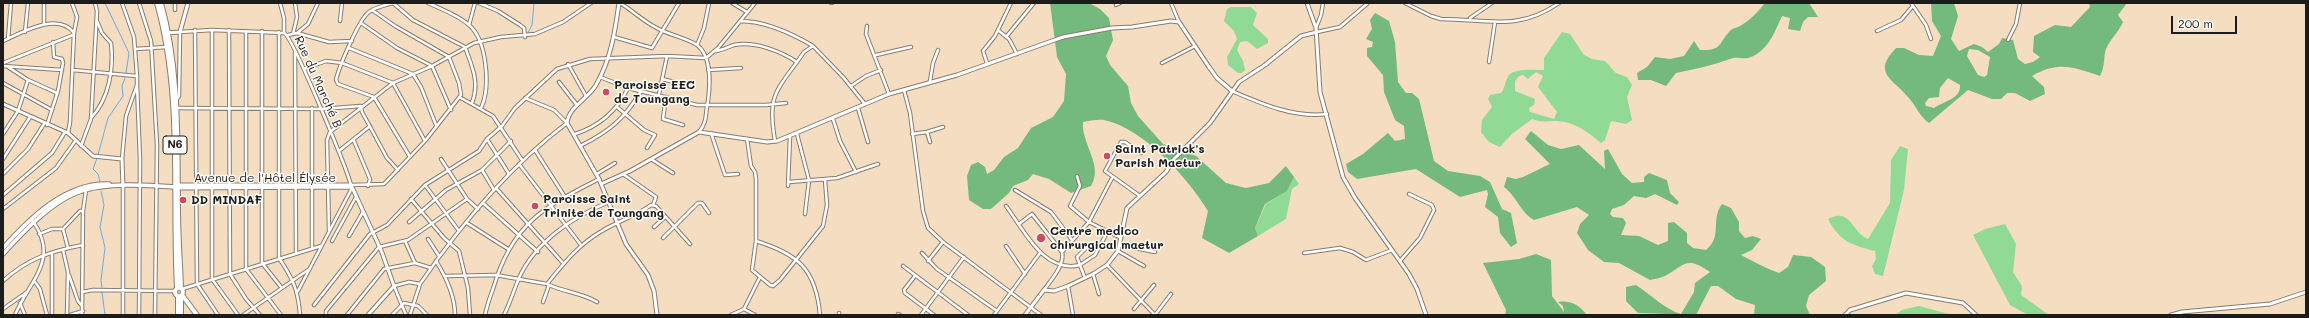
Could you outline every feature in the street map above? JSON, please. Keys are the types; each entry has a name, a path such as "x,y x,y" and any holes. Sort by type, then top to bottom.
{"highway":[{"name":"N6","path":"157,3 168,33"},
{"name":"N6","path":"161,3 168,33 177,99 176,108"},
{"name":"N6","path":"170,47 176,108 176,213 179,289"},
{"path":"179,289 181,315"},
{"path":"178,315 180,296"},
{"path":"180,296 197,315"}],"main road":[{"path":"3,248 33,222 68,197 86,188 103,186 177,186"},
{"path":"3,254 33,222"}],"street":[{"path":"8,39 11,3"},
{"path":"25,32 28,3"},
{"path":"44,3 44,24"},
{"path":"3,195 52,153 66,132 70,122 74,34 77,17 72,3"},
{"path":"91,119 92,72 96,19 95,3"},
{"path":"122,3 131,27 135,49 137,76 136,85 140,186 139,315"},
{"path":"139,3 149,32 151,48 157,152 155,315"},
{"path":"175,10 176,3"},
{"path":"177,99 179,96 180,32 188,3"},
{"path":"280,3 284,18 284,33"},
{"path":"293,34 297,17 295,3"},
{"path":"288,35 297,33 308,24 318,3"},
{"path":"340,21 342,3"},
{"path":"410,156 374,96 337,83 336,78 352,41 361,23 372,10 393,3 413,20 464,47 477,90 472,103"},
{"path":"428,3 469,25 480,41 487,91 481,108"},
{"path":"469,25 475,3"},
{"path":"478,3 498,11 520,25 524,28 525,37"},
{"path":"329,230 327,140 330,132 374,96 393,83 432,66 464,47 480,41 501,37 525,37 562,22 591,3"},
{"path":"410,315 420,284 449,243 522,160 567,123 568,117 577,105 586,97 600,77 608,58 614,37 619,3 662,30 697,45 706,58 708,70 709,92 706,123 699,132 623,174 601,184"},
{"path":"614,37 652,48 680,3"},
{"path":"697,45 704,28 709,3"},
{"path":"732,3 747,12"},
{"path":"715,52 755,3"},
{"path":"987,63 982,52 999,31 1011,3"},
{"path":"1006,37 1034,3"},
{"path":"1116,5 1120,3"},
{"path":"1171,3 1180,22 1217,78 1232,91 1273,108 1301,114 1327,114"},
{"path":"1307,3 1316,30 1320,92 1343,177 1348,188 1418,289 1426,315"},
{"path":"1316,30 1321,16 1323,3"},
{"path":"1044,290 1054,291 1068,286 1093,274 1107,265 1118,251 1120,245 1125,211 1166,172 1174,159 1210,123 1232,91 1246,75 1265,65 1301,36 1316,30 1340,27 1368,3"},
{"path":"1405,3 1431,16 1511,23 1541,14 1559,3"},
{"path":"1470,19 1492,3"},
{"path":"1911,3 1912,7 1926,25 1931,39"},
{"path":"2008,40 2016,24 2020,3"},
{"path":"1877,31 1901,20 1912,7"},
{"path":"352,186 384,184 425,141 461,98 459,83 449,57 395,26 372,10"},
{"path":"81,146 91,119 107,91 110,73 111,43 102,33 96,19"},
{"path":"740,21 756,22 784,31 813,46 851,86 865,104"},
{"path":"699,132 774,142 790,137 889,94 930,81 957,75 987,63 1075,33 1171,21 1180,22"},
{"path":"1489,62 1495,22"},
{"path":"361,23 392,45 432,66 451,110"},
{"path":"3,42 44,24 57,24 69,28 74,34"},
{"path":"867,26 866,34 876,55 889,94"},
{"path":"195,30 197,284 218,315"},
{"name":"Rue du Marché B","path":"168,33 195,30 229,30 279,32 288,35 295,53 304,69 352,186"},
{"path":"212,30 212,279 238,315"},
{"path":"229,30 230,274 253,308 260,315"},
{"path":"246,31 246,269 281,315"},
{"path":"262,31 262,263 281,287"},
{"path":"999,31 1013,44 1017,54"},
{"path":"279,32 279,258 294,280 298,291 300,315"},
{"path":"297,33 329,42 352,41"},
{"path":"3,64 74,34"},
{"path":"3,174 28,149 46,124 52,110 63,61 54,57 53,42"},
{"path":"314,305 371,230 387,225 425,185 449,172 479,151 487,139 502,126 525,98 556,68 568,64 608,58 667,56 706,58 715,52 733,45 751,44 783,54 797,62"},
{"path":"774,142 772,105 778,88 804,52 813,46"},
{"path":"1162,63 1195,46"},
{"path":"135,49 170,47"},
{"path":"876,55 911,47"},
{"path":"349,48 413,74 421,87 436,126"},
{"path":"930,81 933,63 938,50"},
{"path":"295,53 296,252"},
{"path":"658,94 667,56"},
{"path":"304,69 326,61 342,63 393,83 425,141"},
{"path":"3,64 28,80 57,93"},
{"path":"568,64 586,97"},
{"path":"8,66 62,70"},
{"path":"708,70 741,68"},
{"path":"73,70 137,76"},
{"path":"851,86 866,76 881,70"},
{"path":"600,77 628,88 658,94 697,105 772,105 786,103"},
{"path":"662,79 687,86"},
{"path":"3,134 18,111 28,80"},
{"path":"559,82 577,105"},
{"path":"3,83 52,110"},
{"path":"123,315 122,159 127,107 136,85"},
{"path":"575,134 597,125 617,108 628,88"},
{"path":"904,90 926,222 931,232 1011,294 1041,315"},
{"path":"582,145 602,134 626,115 641,91"},
{"path":"666,97 663,119 683,125"},
{"path":"461,98 493,116 502,126 522,160"},
{"path":"525,98 554,110 567,123 582,145 597,174 626,244 649,278 657,315"},
{"path":"4,105 66,132 81,146 97,157 122,159"},
{"path":"176,108 319,108 362,106"},
{"path":"362,106 362,112 387,158 398,170"},
{"path":"312,108 312,248"},
{"path":"617,108 644,130 655,135 646,148"},
{"path":"858,108 868,142"},
{"path":"3,159 30,117"},
{"path":"833,119 840,142 856,172"},
{"path":"338,151 354,141 370,126"},
{"path":"912,134 943,127"},
{"path":"926,132 930,142"},
{"path":"711,133 725,175 738,174"},
{"path":"797,134 808,180 805,214"},
{"path":"788,186 790,182 790,137"},
{"path":"487,139 509,174"},
{"path":"747,139 751,166 755,172 756,179 756,241 752,270 774,286 824,226 827,205 825,180"},
{"path":"3,209 56,168 76,140"},
{"path":"354,141 370,179 368,186"},
{"path":"408,222 434,198 456,183 482,170 496,154 511,141"},
{"path":"1140,196 1112,178 1105,171 1121,142 1125,142 1142,153"},
{"path":"535,150 565,197"},
{"path":"651,158 673,173"},
{"path":"441,159 467,199 478,209"},
{"path":"597,174 615,163"},
{"path":"519,164 581,245"},
{"path":"790,182 825,180 856,172 878,164"},
{"path":"482,170 495,189 528,223 563,263"},
{"path":"543,302 548,284 563,263 581,245 603,230 618,224 653,205 656,197 623,174"},
{"path":"1077,176 1080,186 1070,206 1089,222 1121,238"},
{"path":"1062,252 1089,222 1112,178"},
{"path":"485,315 496,275 508,249 518,233 550,206 599,179"},
{"path":"425,185 459,231"},
{"name":"Avenue de l'Hôtel Élysée","path":"177,186 352,186"},
{"path":"352,186 388,267 406,315"},
{"path":"298,291 352,186"},
{"path":"82,315 83,211 86,188"},
{"path":"1015,190 1051,212 1072,240"},
{"path":"1400,261 1420,238 1434,210 1432,205 1409,194"},
{"path":"332,241 357,197"},
{"path":"412,199 449,243 459,251 470,303 470,315"},
{"path":"326,315 326,311 379,247 406,241 467,199"},
{"path":"504,315 520,278 546,243 565,226 589,210 609,202"},
{"path":"483,203 538,252"},
{"path":"663,238 675,228 698,203 702,203 709,213"},
{"path":"653,205 690,244"},
{"path":"1006,206 1040,253 1060,266 1072,267 1080,265 1094,255 1108,231"},
{"path":"39,234 52,229 63,229 80,211 83,211"},
{"path":"348,236 363,212"},
{"path":"1019,224 1032,214 1062,252 1060,266 1025,315"},
{"path":"654,227 665,216"},
{"path":"15,315 20,303 35,282 45,256 39,234 33,222"},
{"path":"466,223 508,249"},
{"path":"63,229 68,248"},
{"path":"428,239 439,256"},
{"path":"406,241 415,263"},
{"path":"756,241 777,248 797,260 810,274 817,292 820,315"},
{"path":"928,261 943,242"},
{"path":"3,281 27,262 68,248 83,245"},
{"path":"1120,245 1155,252"},
{"path":"82,292 123,290 155,291 179,289 296,252 321,246"},
{"path":"1006,246 1025,274"},
{"path":"1085,278 1077,257 1087,247"},
{"path":"1304,253 1340,248 1353,252 1366,260 1392,250"},
{"path":"63,250 68,272 78,301 82,306"},
{"path":"1118,251 1144,266"},
{"path":"994,315 1040,253"},
{"path":"52,254 52,315"},
{"path":"922,254 928,261 948,277 997,311"},
{"path":"921,315 964,257"},
{"path":"436,261 446,276 454,304 455,315"},
{"path":"347,315 381,272 388,267 415,263 431,268"},
{"path":"1107,265 1155,315 1171,294"},
{"path":"903,266 968,315"},
{"path":"243,315 281,287 308,270"},
{"path":"67,315 68,272"},
{"path":"1093,274 1099,294"},
{"path":"446,276 496,275 520,278 548,284 569,292 582,294 597,302"},
{"path":"915,276 904,290 905,293 934,315"},
{"path":"731,315 744,309 760,277"},
{"path":"35,282 40,289 47,315"},
{"path":"368,315 394,286 409,282 420,284"},
{"path":"1134,309 1154,285"},
{"path":"1068,286 1073,315"},
{"path":"3,309 28,291"},
{"path":"2171,315 2182,312 2270,304 2306,292"},
{"path":"1845,315 1850,310 1906,293 1963,303 1976,315"},
{"path":"20,303 24,315"},
{"path":"401,303 422,308 427,315"},
{"path":"392,315 401,303"},
{"path":"744,309 755,315"},
{"path":"70,315 82,311"}],"green space":[{"path":"1050,3 1089,3 1100,9 1109,18 1113,40 1106,56 1110,65 1128,86 1131,103 1138,116 1163,144 1196,156 1226,183 1246,188 1269,183 1286,166 1294,177 1287,191 1265,204 1255,228 1258,236 1229,253 1202,238 1208,211 1189,184 1163,156 1149,144 1134,133 1119,125 1104,120 1083,122 1085,138 1094,162 1095,170 1091,186 1071,193 1049,179 1033,174 1028,180 1013,186 1009,193 991,209 983,209 969,200 967,176 971,165 978,162 985,167 987,174 994,170 1004,157 1018,148 1031,128 1053,117 1064,101 1066,74 1057,57"},
{"path":"1765,3 1809,3 1818,17 1808,17 1803,22 1800,31 1788,29 1790,18 1782,16 1770,41 1761,51 1748,58 1733,58 1712,65 1676,73 1666,86 1651,80 1638,80 1637,73 1647,67 1655,57 1670,59 1684,56 1694,41 1700,50 1708,50 1717,47 1731,30 1739,27 1747,21 1757,13"},
{"path":"1931,3 1954,3 1958,16 1951,39 1959,51 1974,44 1982,47 1988,52 1999,44 2002,38 2013,40 2018,59 2025,64 2033,62 2040,57 2033,52 2034,36 2055,25 2071,27 2090,7 2089,3 2127,3 2118,15 2123,22 2106,49 2100,76 2073,68 2050,68 2032,76 2044,87 2045,94 2030,101 2015,93 2007,93 2001,99 1992,99 1968,90 1929,123 1910,99 1887,75 1885,64 1896,48 1904,48 1919,55 1933,56 1941,36 1932,21","holes":["1969,49 1978,50 1990,57 1987,75 1984,77 1978,75 1967,56","1948,78 1960,85 1958,94 1934,108 1926,106 1925,103 1929,98 1939,97 1940,88"]},
{"path":"1231,7 1251,7 1257,13 1253,25 1268,39 1268,43 1257,49 1247,41 1240,42 1237,50 1243,61 1245,70 1242,73 1238,73 1228,65 1227,57 1237,39 1234,31 1224,21 1227,9"},
{"path":"1375,13 1389,21 1395,42 1398,82 1406,93 1412,93 1419,99 1434,161 1448,171 1480,176 1490,182 1502,209 1511,213 1517,243 1511,247 1500,233 1498,217 1485,207 1488,194 1487,190 1460,197 1416,169 1357,179 1348,172 1346,164 1363,154 1388,133 1395,141 1405,139 1404,126 1395,120 1384,92 1383,75 1367,56 1367,48 1372,47 1373,42 1366,39 1372,29 1370,20"},
{"path":"1562,32 1570,34 1584,55 1592,59 1605,61 1616,73 1627,77 1632,85 1627,97 1632,120 1626,124 1611,121 1605,140 1601,143 1586,131 1570,123 1532,119 1512,134 1500,147 1489,142 1481,132 1482,120 1492,107 1488,99 1490,95 1501,93 1509,75 1516,71 1544,70 1544,58","holes":["1536,72 1543,76 1538,87 1557,112 1554,119 1530,112 1529,108 1534,105 1535,99 1515,91 1515,81 1519,76 1523,75 1528,79"]},
{"path":"1531,131 1548,145 1561,149 1579,145 1605,169 1604,151 1608,149 1622,174 1632,183 1644,182 1644,177 1649,173 1667,180 1670,193 1679,202 1677,205 1655,194 1646,198 1634,196 1624,205 1612,209 1610,214 1613,217 1623,218 1626,223 1621,235 1639,236 1658,245 1668,241 1668,223 1674,222 1687,233 1687,243 1693,248 1706,250 1714,239 1717,216 1722,204 1731,208 1739,222 1739,231 1745,238 1753,236 1761,239 1752,250 1741,255 1779,273 1788,267 1793,255 1811,257 1825,267 1826,281 1809,295 1806,306 1810,315 1754,315 1755,305 1736,299 1718,286 1711,286 1696,315 1638,313 1626,301 1626,287 1636,285 1664,305 1681,314 1694,292 1695,283 1710,272 1696,264 1690,263 1682,265 1663,277 1650,280 1619,263 1604,262 1588,250 1577,233 1580,224 1589,215 1577,207 1534,220 1529,217 1509,191 1504,187 1507,177 1516,179 1523,177 1550,164 1525,139"},
{"path":"1900,146 1908,149 1904,190 1883,276 1875,274 1872,266 1876,259 1875,251 1860,247 1842,238 1828,219 1836,216 1846,218 1862,236 1868,239 1890,203 1891,160"},
{"path":"1294,177 1299,184 1292,189 1286,219 1258,236 1255,228 1266,204 1287,191"},
{"path":"2005,224 2016,244 2013,272 2022,286 2021,295 2049,315 2028,315 2010,305 1973,235 1985,229"},
{"path":"1536,254 1551,260 1552,296 1564,312 1563,306 1558,302 1574,304 1581,308 1587,315 1505,315 1506,310 1483,263 1519,259"},
{"path":"1919,306 1953,315 1895,315 1902,310"}],"waterway":[{"path":"105,3 129,53 126,73"},
{"path":"528,33 532,25 534,3"},
{"path":"98,155 108,118 123,96 122,86 125,78"},
{"path":"97,158 93,169 98,174 100,182"},
{"path":"101,191 104,205 100,227 105,248 101,280 102,288"},
{"path":"102,292 105,315"}],"place":[{"name":"Paroisse EEC de Toungang","path":"606,92"},
{"name":"Saint Patrick's Parish Maetur","path":"1107,156"},
{"name":"DD MINDAF","path":"183,200"},
{"name":"Paroisse Saint Trinite de Toungang","path":"535,206"},
{"name":"Centre medico chirurgical maetur","path":"1041,238"}]}
